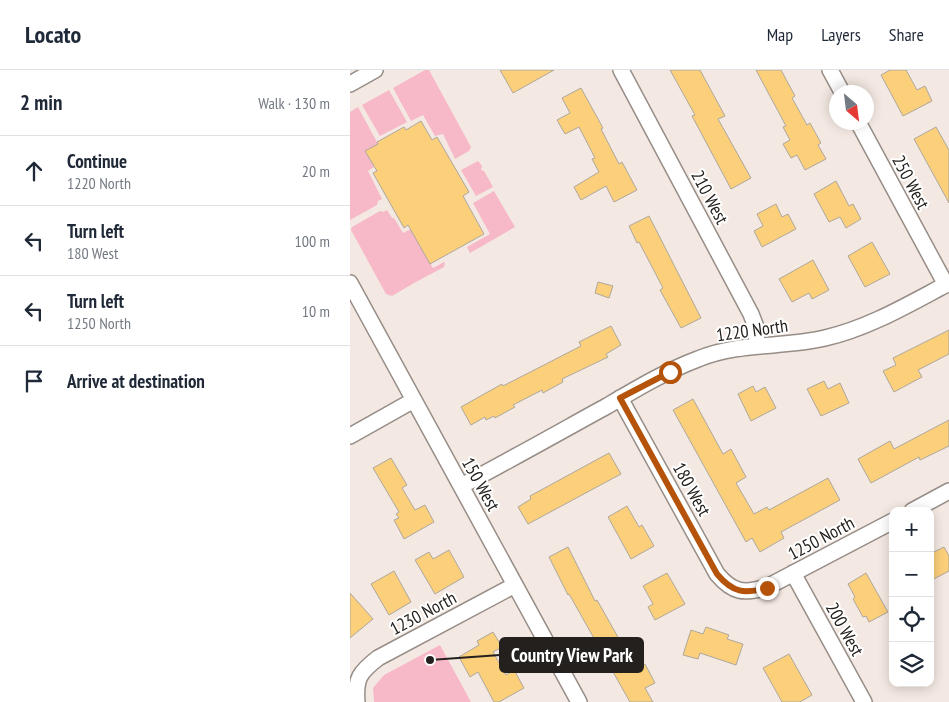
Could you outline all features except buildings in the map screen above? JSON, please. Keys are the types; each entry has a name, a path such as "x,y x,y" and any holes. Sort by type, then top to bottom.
{"street":[{"path":"350,84 375,70"},
{"name":"210 West","path":"621,70 751,314 756,327 757,345"},
{"path":"830,70 838,85"},
{"name":"250 West","path":"862,130 947,284"},
{"name":"150 West","path":"350,283 579,702"},
{"name":"1220 North","path":"461,486 620,398 697,359 724,350 757,345 800,342 848,331 874,322 947,284"},
{"name":"180 West","path":"620,398 717,574 726,585 737,591"},
{"path":"350,436 414,400"},
{"path":"919,507 949,491"},
{"name":"1250 North","path":"737,591 752,592 767,588 889,523"},
{"name":"200 West","path":"793,574 864,702"},
{"name":"1230 North","path":"357,702 357,681 364,669 378,658 515,586"}],"shaded area":[{"path":"425,70 429,70 471,147 469,151 455,159 443,134 435,136 423,115 411,121 393,88"},
{"path":"389,90 407,122 380,136 362,105"},
{"path":"358,107 378,144 366,151 374,167 368,171 382,199 378,201 377,205 350,220 350,112"},
{"path":"478,161 482,166 481,170 484,171 493,187 476,196 461,170"},
{"path":"494,191 515,227 470,253 467,247 490,234 473,203"},
{"path":"387,210 403,233 411,229 433,268 445,263 444,267 392,296 386,294 351,230 352,227 380,211"},
{"path":"440,645 471,702 374,702 373,688 384,675"}],"place":[{"name":"Country View Park","path":"430,660"}],"route":[{"path":"670,372 620,398 717,574 726,585 737,591 752,592 767,588"}]}
